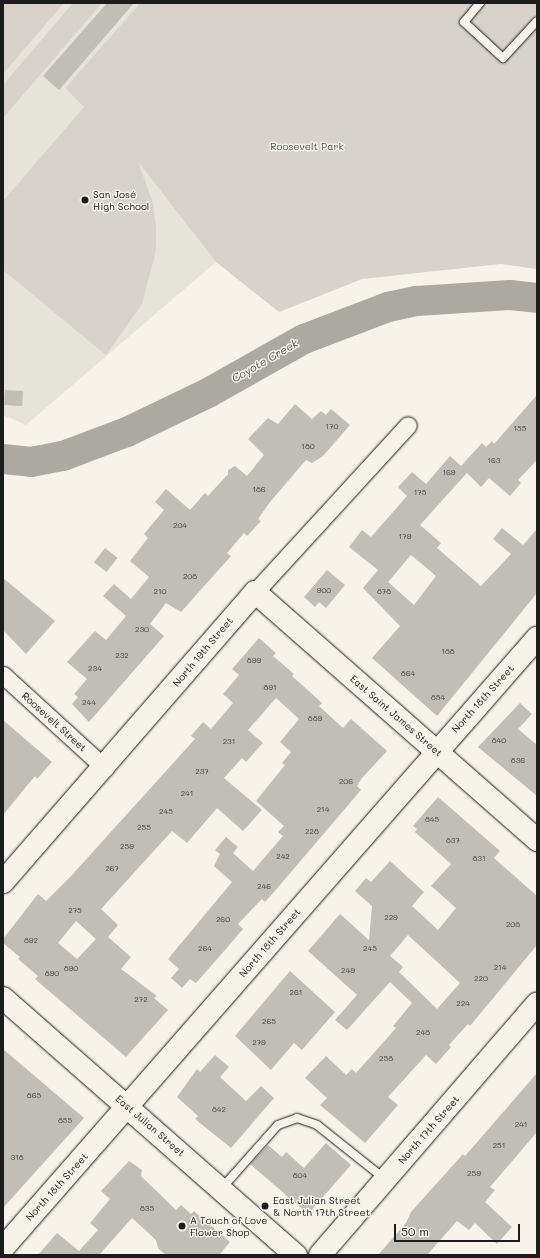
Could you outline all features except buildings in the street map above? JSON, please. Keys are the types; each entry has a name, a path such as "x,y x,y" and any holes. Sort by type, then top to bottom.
{"street":[{"name":"North 19th Street","path":"3,882 105,768 255,592 408,425"},
{"name":"East Saint James Street","path":"255,592 537,840"},
{"name":"North 18th Street","path":"3,1248 128,1107 436,750 537,638"},
{"name":"Roosevelt Street","path":"3,675 105,768"},
{"name":"East Julian Street","path":"3,998 296,1255"},
{"name":"North 17th Street","path":"320,1255 537,1004"}],"lane":[{"path":"480,3 464,22 503,58 537,21"},
{"path":"221,1189 278,1125 297,1118 317,1125 385,1180"}],"shaded area":[{"name":"San José High School","path":"3,3 140,3 65,88 119,138 216,262 26,425 3,415"}],"green space":[{"path":"3,3 64,3 3,74"},
{"path":"73,3 102,3 3,118 3,85"},
{"name":"Roosevelt Park","path":"140,3 537,3 537,269 501,264 362,279 279,312 216,262 138,162 152,200 156,226 156,251 142,304 106,355 3,270 3,201 84,107 65,88"}],"waterway":[{"name":"Coyote Creek","path":"3,459 31,462 63,456 127,432 208,393 304,339 388,307 417,301 510,295 537,298"}],"place":[{"name":"San José High School","path":"85,200"},
{"name":"East Julian Street & North 17th Street","path":"265,1206"},
{"name":"A Touch of Love Flower Shop","path":"182,1226"}]}
